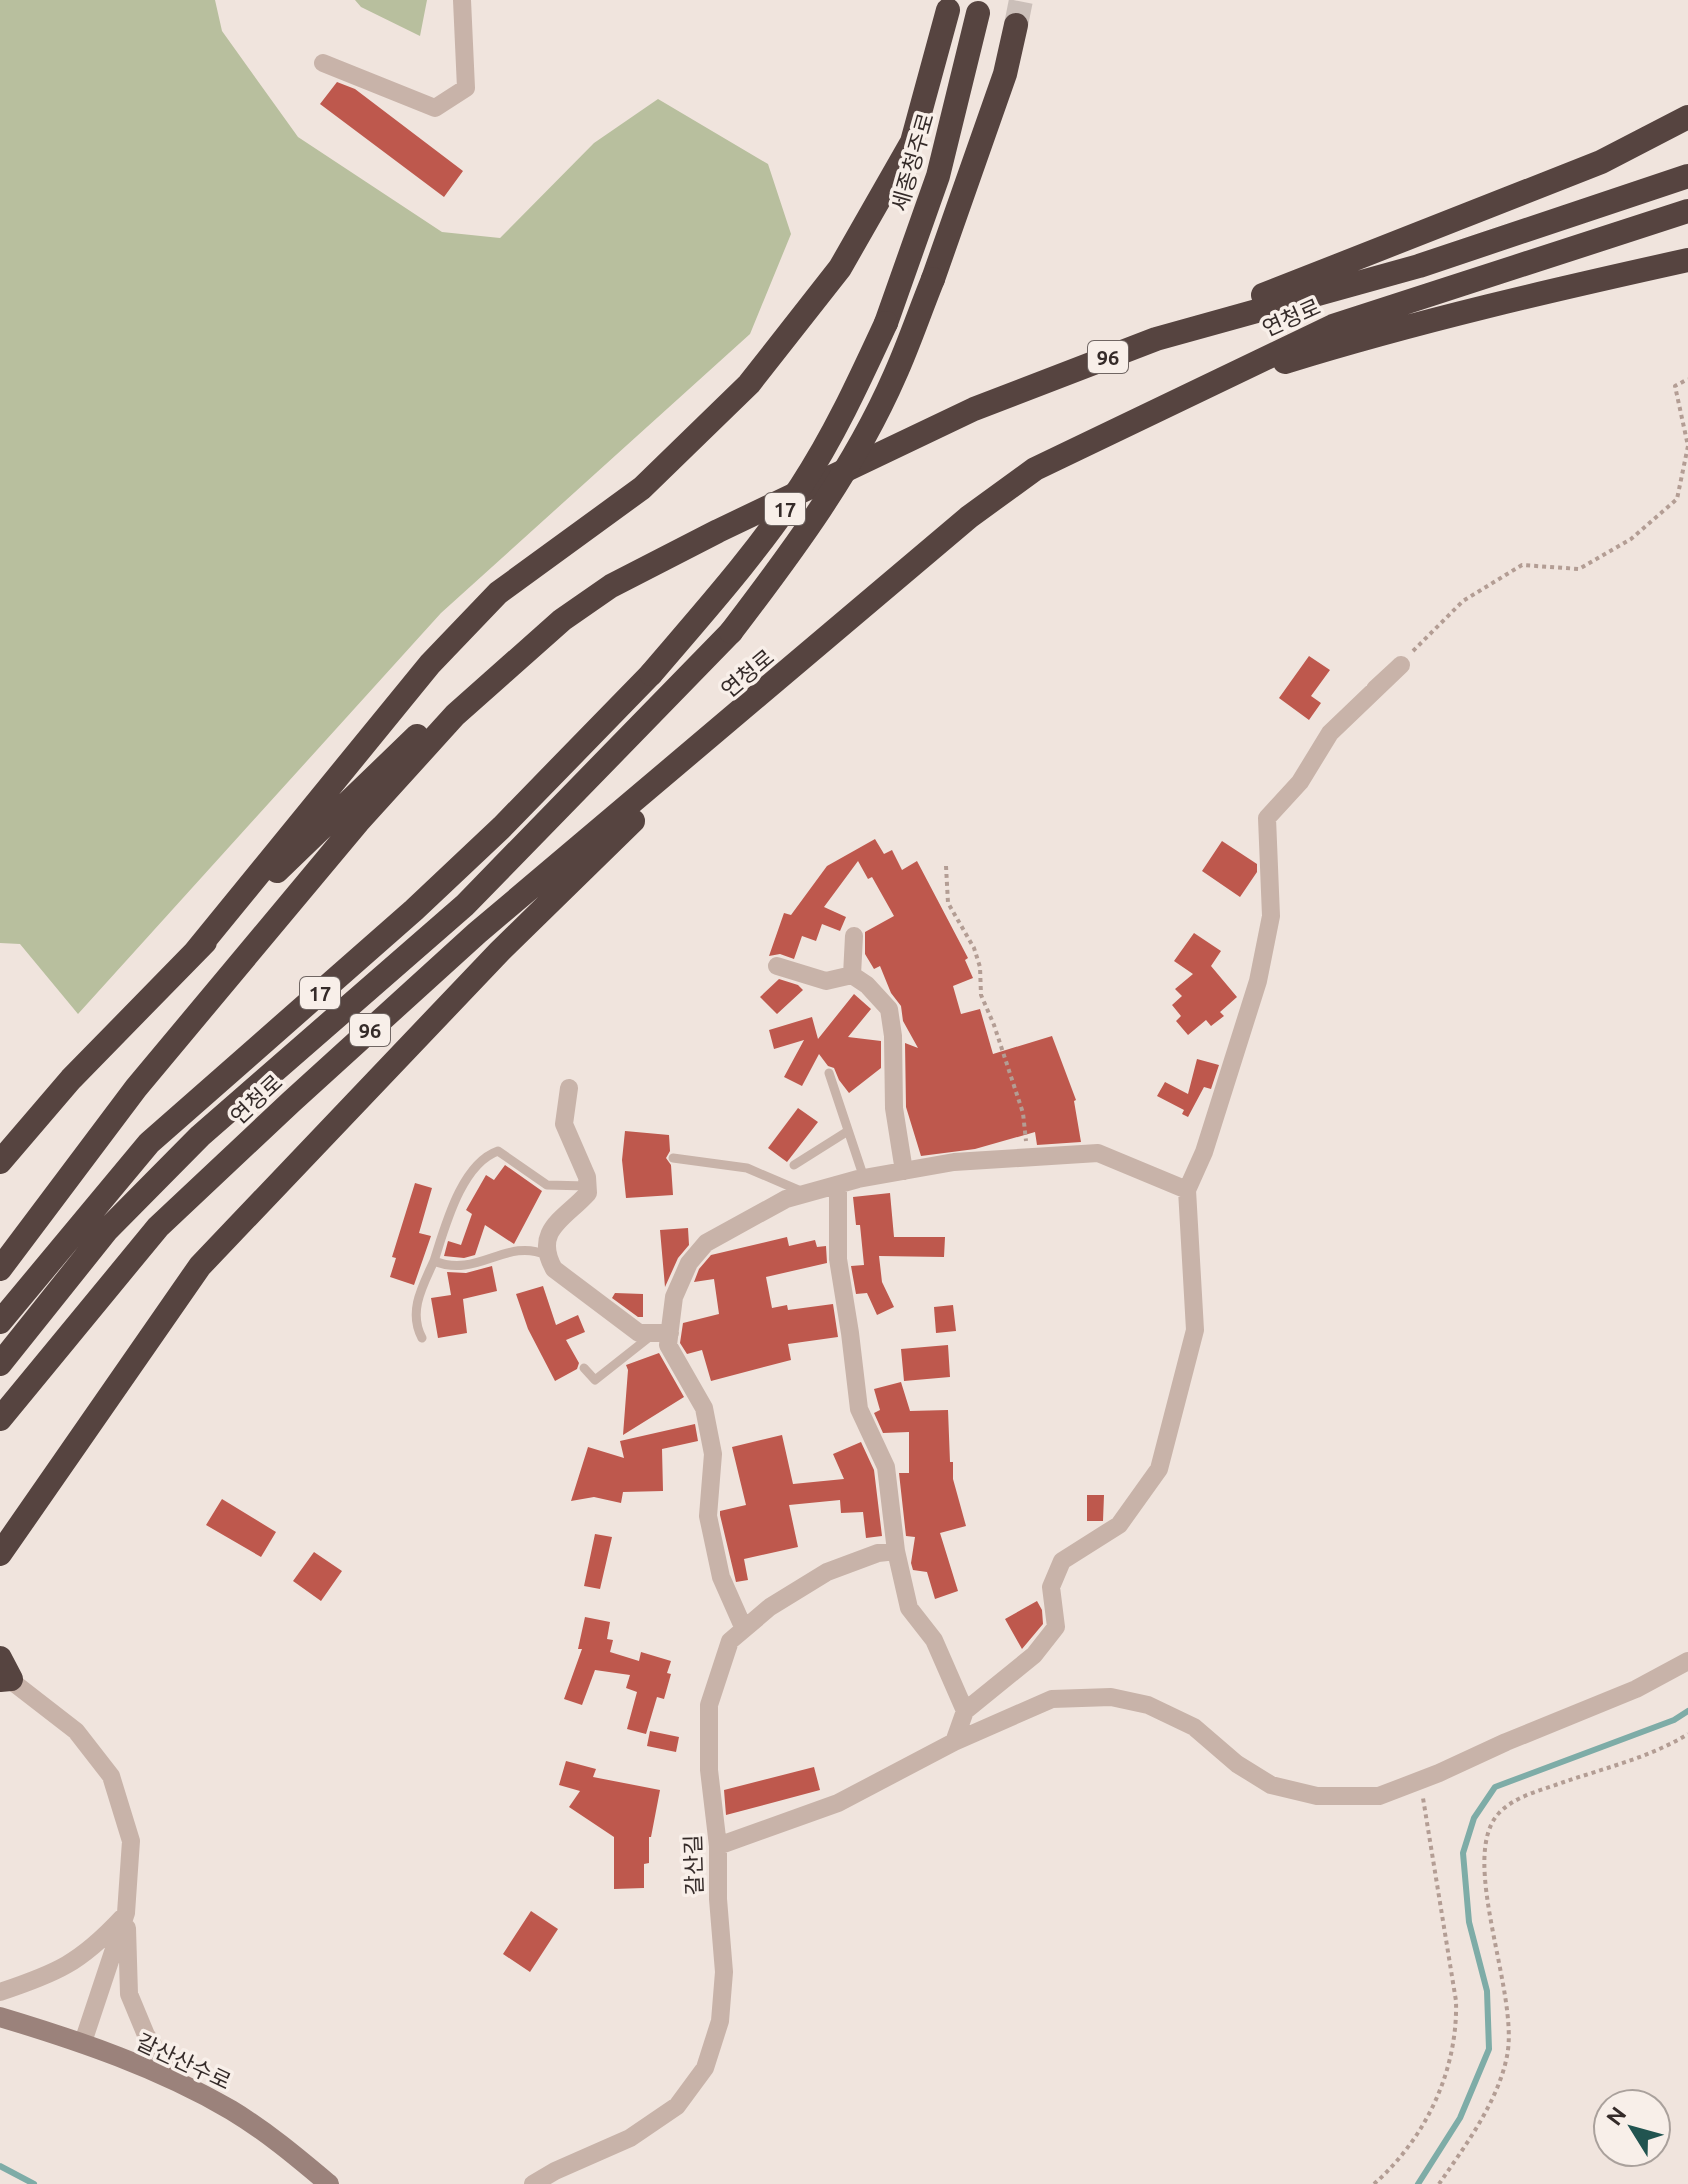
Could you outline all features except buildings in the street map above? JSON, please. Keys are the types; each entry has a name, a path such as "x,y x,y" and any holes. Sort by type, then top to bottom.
{"highway":[{"path":"195,952 430,664 498,593 642,488 749,384 840,268 912,142 948,10"},
{"name":"세종청주로","path":"651,674 749,558 801,486 847,407 886,323 938,176 978,13"},
{"name":"연청로","path":"0,1364 107,1230 200,1136 465,905 731,632 800,541 895,376 933,279 1005,74 1016,25"},
{"path":"1156,339 1601,162 1688,117"},
{"name":"연청로","path":"0,1269 136,1088 339,844 455,715 562,620 611,586 960,415 1156,339 1419,266 1688,176"},
{"name":"연청로","path":"0,1419 158,1227 291,1102 477,933 969,517 1035,469 1333,326 1688,211"},
{"path":"1202,387 1380,333 1688,260"},
{"path":"0,1162 71,1079 195,952 459,696 562,620"},
{"name":"연청로","path":"0,1322 149,1143 425,899 502,827 651,674"},
{"path":"0,1554 200,1266 500,951 779,680"}],"main road":[{"name":"갈산산수로","path":"0,2017 83,2042 180,2083 233,2112 329,2184"}],"street":[{"path":"323,63 435,108 466,88 462,0"},
{"path":"1375,689 1401,665"},
{"path":"954,1742 965,1711 1034,1655 1056,1627 1051,1587 1062,1561 1119,1525 1159,1469 1195,1330 1187,1190 1204,1152 1260,968 1271,916 1267,818 1300,782 1330,733 1401,665"},
{"path":"852,975 854,936"},
{"path":"777,966 826,981 852,975 867,985 889,1009 893,1036 894,1108 904,1171"},
{"path":"569,1088 564,1124 587,1177 588,1193 556,1222 548,1236 546,1255 554,1269 639,1333 662,1333"},
{"path":"744,1629 721,1577 708,1516 713,1454 704,1408 662,1333 689,1263 706,1243 786,1199 864,1178 954,1162 1098,1153 1187,1190"},
{"path":"838,1185 838,1259 859,1409 886,1467 896,1551 909,1608 934,1640 965,1711"},
{"name":"갈산길","path":"533,2184 630,2138 677,2106 705,2068 720,2021 724,1972 718,1899 718,1846 709,1770 709,1705 730,1641 770,1607 827,1572 878,1553 896,1551"},
{"path":"718,1846 838,1803 954,1742 1052,1699 1111,1697 1148,1705 1194,1727 1237,1764 1271,1785 1317,1796 1379,1796 1636,1689 1688,1661"},
{"path":"3,1672 76,1731 111,1776 131,1841 126,1913 129,1994 146,2035 180,2083"},
{"path":"0,1992 44,1977 76,1961 126,1913"},
{"path":"83,2042 126,1913"}],"lane":[{"path":"829,1073 864,1178"},
{"path":"794,1165 848,1131"},
{"path":"422,1338 414,1324 418,1296 460,1191 472,1169 486,1155 498,1151 547,1185 587,1186"},
{"path":"673,1158 747,1168 806,1193"},
{"path":"434,1261 446,1266 481,1264 510,1251 531,1248 546,1255"},
{"path":"584,1368 595,1380 662,1333"}],"path":[{"path":"1401,665 1463,601 1522,565 1579,569 1631,539 1677,499 1688,446 1675,386 1688,379"},
{"path":"946,866 948,903 974,948 980,967 981,995 1023,1113 1028,1156"},
{"path":"1439,2184 1469,2141 1508,2056 1509,2018 1485,1882 1484,1854 1488,1828 1499,1813 1524,1797 1644,1755 1688,1734"},
{"path":"1374,2184 1390,2170 1416,2136 1436,2099 1450,2064 1457,2030 1456,2001 1420,1781"}],"green space":[{"path":"0,0 215,0 222,31 298,137 442,232 500,238 594,143 658,99 768,164 791,234 750,334 441,613 78,1014 20,944 0,943"},
{"path":"355,0 427,0 420,36 361,7"}],"waterway":[{"path":"1418,2184 1460,2118 1489,2049 1487,1991 1469,1922 1463,1853 1474,1818 1495,1787 1674,1720 1688,1711"},
{"path":"0,2166 34,2184"}],"tunnel":[{"path":"1016,25 1021,0"}]}
